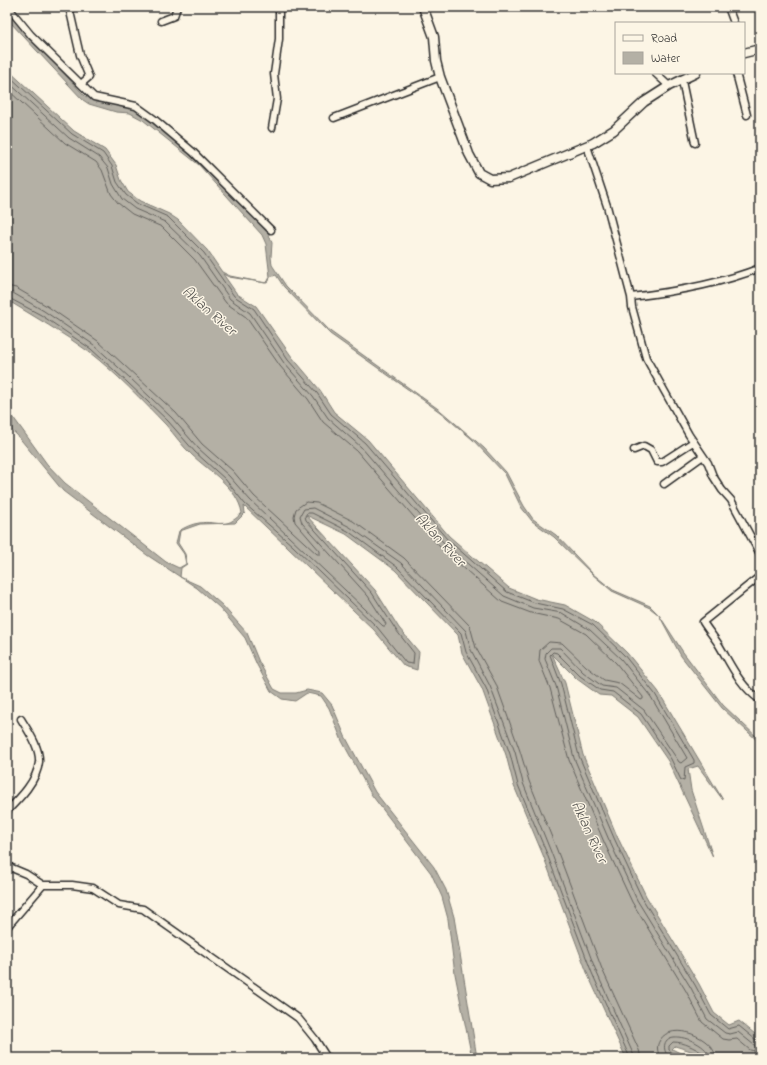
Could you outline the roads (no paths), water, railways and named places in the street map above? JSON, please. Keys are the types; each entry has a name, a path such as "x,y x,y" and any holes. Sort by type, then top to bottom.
{"street":[{"path":"8,7 31,35 94,97 136,106 154,119 193,152 271,230"},
{"path":"69,7 80,55 89,77 81,84"},
{"path":"161,21 174,16 177,7"},
{"path":"728,7 734,22"},
{"path":"272,128 277,99 274,74 279,39 280,8"},
{"path":"426,8 434,37 436,61 440,77 474,164 479,173 490,179 509,178 587,146 614,130 644,102 669,86 694,74"},
{"path":"745,53 760,49"},
{"path":"656,74 669,86"},
{"path":"736,74 747,115"},
{"path":"334,118 440,77"},
{"path":"682,81 695,143"},
{"path":"587,146 607,206 646,358 693,442 708,463 713,476 731,500 760,554"},
{"path":"631,297 664,293 743,275 760,268"},
{"path":"634,450 644,446 651,450 657,462 662,462 693,442"},
{"path":"664,484 703,456"},
{"path":"760,576 703,622 739,679 751,693 760,700"},
{"path":"7,811 32,781 39,762 36,748 22,718"},
{"path":"7,866 26,874 42,885 72,885 93,888 119,905 143,909 298,1018 315,1039 327,1058"},
{"path":"7,927 42,885"}],"water":[{"path":"7,13 85,96 96,101 133,108 145,114 200,161 267,229 272,243 272,265 286,286 331,332 441,411 484,448 506,472 524,506 533,519 556,535 593,574 613,590 650,606 659,615 650,608 612,591 592,574 554,537 532,521 521,507 505,474 472,439 440,412 330,334 284,287 276,275 270,277 266,244 262,235 199,165 143,120 130,113 116,112 89,104 83,100 9,21"},
{"name":"Aklan River","path":"7,69 74,131 105,150 116,165 121,180 128,192 140,201 169,214 178,220 207,250 222,272 230,276 258,282 229,277 223,274 237,294 256,306 292,357 320,390 334,412 368,440 449,536 509,588 536,599 565,605 595,622 627,653 658,691 723,800 698,766 688,769 691,790 713,857 668,761 638,717 611,696 599,695 577,679 552,654 565,683 583,755 617,836 646,896 699,984 714,1013 729,1025 739,1021 760,1038 760,1058 705,1058 691,1051 675,1046 672,1049 690,1058 626,1058 588,975 543,855 514,786 506,755 482,689 462,653 458,635 395,570 346,534 306,515 375,590 399,628 419,652 417,670 404,666 374,630 244,506 245,513 235,523 226,523 230,522 242,513 235,496 222,481 188,452 166,425 119,378 79,345 7,300"},
{"path":"7,412 13,417 47,464 65,483 166,562 179,568 186,564 184,554 176,543 179,531 196,523 219,523 200,524 180,531 178,543 185,554 187,564 181,568 180,577 147,555 63,491 17,435 7,426"},
{"path":"181,577 200,586 222,605 247,633 259,662 274,689 282,693 296,693 307,690 322,693 332,705 345,736 375,792 434,867 446,890 454,917 477,1058 472,1058 455,974 448,919 442,897 431,873 371,794 342,741 329,708 321,696 307,693 295,701 282,699 271,691 245,638 220,608 197,588"},
{"path":"659,615 683,652 723,705 760,740 760,743 722,708 681,656"}]}
